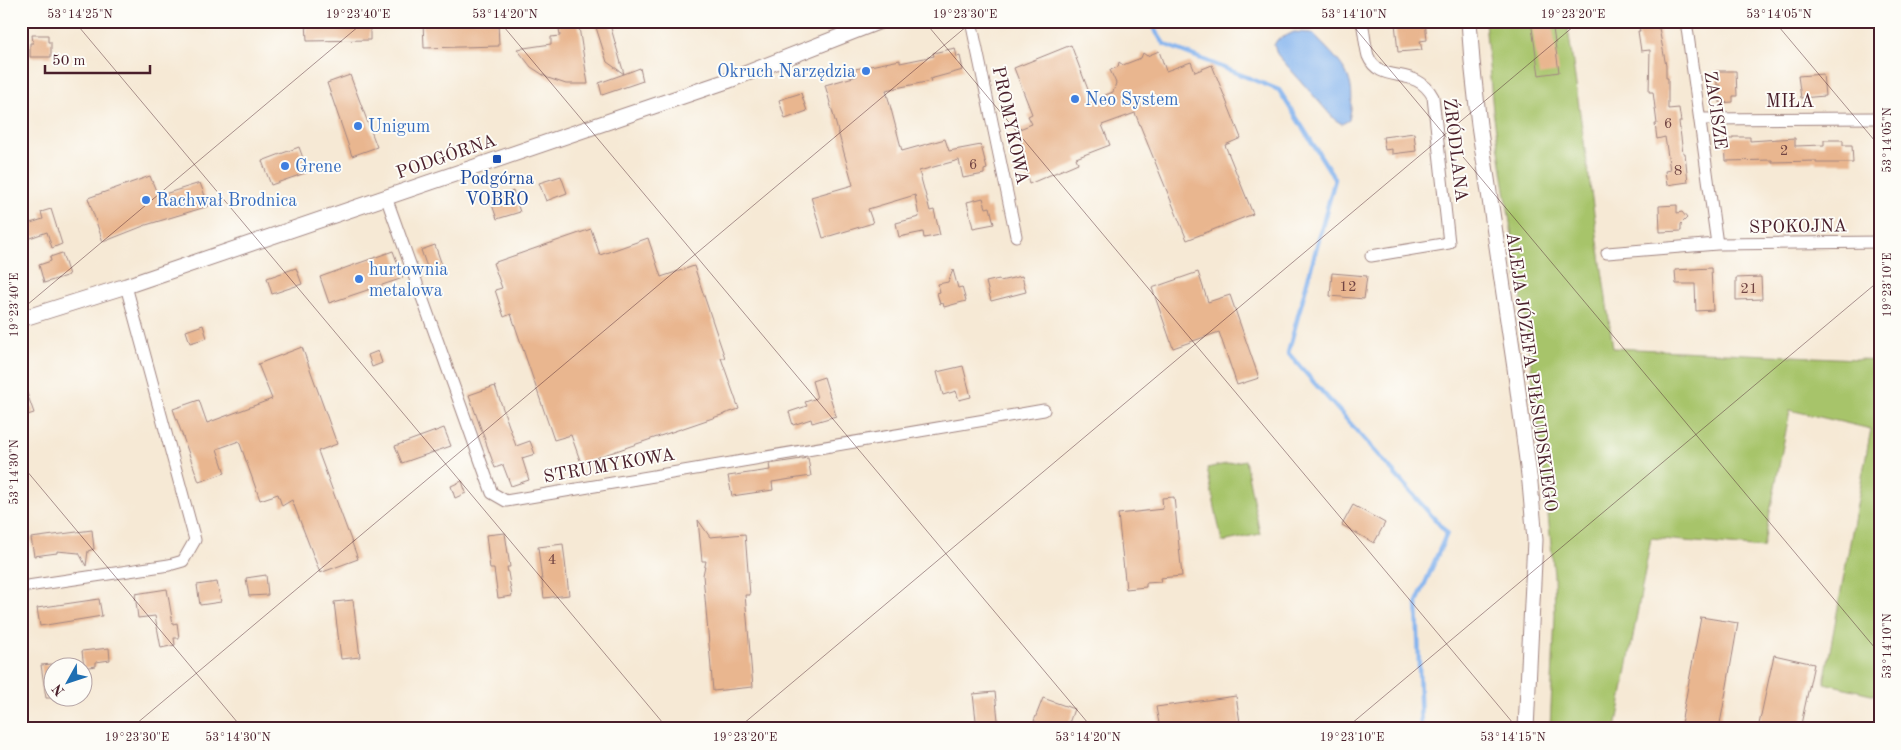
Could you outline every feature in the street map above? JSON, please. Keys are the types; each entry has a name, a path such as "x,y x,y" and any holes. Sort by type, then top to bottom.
{"main road":[{"name":"PODGÓRNA","path":"21,319 126,286 728,81 880,21"},
{"name":"ALEJA JÓZEFA PIŁSUDSKIEGO","path":"1469,21 1479,125 1515,368 1530,483 1534,531 1526,729"}],"street":[{"name":"PROMYKOWA","path":"971,21 1016,236"},
{"name":"ŹRÓDLANA","path":"1362,21 1368,55 1374,65 1384,72 1414,78 1423,83 1433,97 1449,243 1371,256"},
{"name":"ZACISZE","path":"1686,21 1717,244"},
{"name":"MIŁA","path":"1700,118 1880,118"},
{"name":"STRUMYKOWA","path":"386,197 492,493 506,501 1044,410"},
{"name":"SPOKOJNA","path":"1607,253 1717,244 1880,242"},
{"path":"21,587 169,565 183,560 195,540 126,286"}],"green space":[{"path":"1485,21 1567,21 1613,348 1880,360 1880,696 1824,683 1871,429 1790,410 1763,548 1651,538 1616,729 1550,729 1555,615 1554,575 1528,341 1493,111"},
{"path":"1245,460 1260,534 1222,542 1207,468"}],"water":[{"path":"1294,32 1312,33 1345,71 1352,91 1349,120 1342,124 1334,119 1277,54 1274,45 1277,40"}],"building":[{"path":"306,21 370,21 370,40 307,41"},
{"path":"423,21 498,21 499,46 424,48"},
{"path":"558,21 578,21 588,84 566,84 548,78 531,67 517,49 551,44 551,37 560,36"},
{"path":"594,21 609,21 624,74 607,62"},
{"path":"1425,21 1427,40 1420,41 1422,50 1398,52 1395,23"},
{"path":"1531,21 1552,21 1559,72 1539,75"},
{"path":"1656,21 1657,28 1659,28 1666,66 1668,109 1679,108 1681,122 1679,122 1688,182 1667,185 1665,171 1670,170 1665,137 1657,139 1653,92 1649,92 1650,50 1641,51 1638,31 1640,31 1638,23"},
{"path":"32,35 48,35 48,42 51,42 51,57 30,57 30,43 33,43"},
{"path":"1071,45 1092,100 1113,92 1116,83 1110,70 1118,67 1119,62 1123,65 1141,58 1143,53 1147,56 1159,51 1166,71 1191,62 1195,72 1212,65 1241,138 1225,145 1253,214 1187,240 1135,113 1102,125 1110,145 1076,158 1078,163 1029,184 1017,130 1032,124 1028,116 1032,114 1014,68"},
{"path":"955,48 957,57 960,56 963,70 930,79 931,81 886,90 902,151 945,139 949,151 981,145 987,169 984,170 984,174 963,178 959,160 919,171 930,211 934,210 940,235 924,238 923,232 899,237 896,223 919,217 915,195 868,209 873,223 823,238 811,197 853,185 825,85 857,76 855,69 900,60 900,63 934,56 933,53"},
{"path":"640,68 643,81 602,95 599,83"},
{"path":"1716,71 1736,71 1737,96 1733,96 1733,102 1720,103 1720,85 1717,85"},
{"path":"1823,74 1825,96 1801,98 1798,76"},
{"path":"350,75 377,147 352,156 327,83"},
{"path":"801,93 807,111 785,119 779,100"},
{"path":"1414,133 1416,151 1392,154 1392,149 1385,150 1383,137"},
{"path":"1733,137 1750,137 1750,141 1795,138 1795,146 1824,145 1824,140 1843,140 1843,145 1852,145 1853,163 1816,163 1816,161 1772,162 1772,160 1726,161 1725,139 1733,139"},
{"name":"Grene","path":"299,147 308,172 271,185 262,161"},
{"path":"150,176 158,196 200,183 209,206 146,225 103,242 88,198"},
{"path":"561,176 567,193 546,201 539,183"},
{"path":"513,191 520,212 497,219 490,199"},
{"path":"983,198 986,208 990,207 994,224 973,228 967,202"},
{"path":"1677,205 1677,213 1682,212 1687,218 1681,224 1681,231 1660,232 1659,206"},
{"path":"51,209 62,244 52,248 47,232 21,241 21,226 43,219 41,212"},
{"path":"591,229 600,255 648,238 661,277 694,266 725,358 721,358 739,409 581,463 571,435 554,440 511,314 504,317 495,290 502,288 493,263"},
{"path":"435,245 443,268 429,273 421,250"},
{"path":"393,251 403,278 329,303 320,277"},
{"path":"62,253 69,275 44,283 39,265 51,261 50,257"},
{"path":"296,268 302,284 272,294 267,278"},
{"path":"1711,268 1713,310 1696,311 1695,284 1676,284 1675,270"},
{"path":"953,270 958,288 962,287 966,301 944,307 943,303 940,304 937,293 940,292 938,284 948,282"},
{"path":"1198,272 1208,302 1230,295 1259,378 1237,385 1219,332 1173,348 1152,288"},
{"path":"1332,273 1367,276 1364,299 1330,296"},
{"path":"1022,276 1026,292 991,301 986,282"},
{"path":"1761,277 1762,299 1736,300 1736,278"},
{"path":"203,325 207,338 190,343 186,331"},
{"path":"302,347 337,444 318,451 358,559 320,573 292,500 282,506 278,494 260,500 239,441 217,449 225,473 199,482 173,409 199,400 207,423 272,399 258,364"},
{"path":"378,351 382,363 372,367 368,355"},
{"path":"963,366 971,397 959,400 956,391 943,395 937,372"},
{"path":"824,377 836,416 812,423 811,419 793,425 789,412 807,406 805,402 817,398 812,381"},
{"path":"23,382 34,413 21,417 21,383"},
{"path":"495,386 516,446 530,441 535,454 522,458 529,480 511,486 503,465 495,468 469,395"},
{"path":"444,428 451,446 402,463 395,446"},
{"path":"808,458 811,476 772,482 773,490 732,496 728,476 770,470 769,464"},
{"path":"462,481 466,493 455,498 451,486"},
{"path":"1174,497 1182,576 1160,578 1161,582 1146,583 1146,587 1126,589 1118,514 1163,509 1162,498"},
{"path":"1353,505 1385,523 1374,543 1342,525"},
{"path":"698,520 710,537 745,534 750,595 745,595 753,687 713,691 703,575 706,561 702,561"},
{"path":"92,530 94,549 88,551 86,566 79,553 57,551 57,553 34,556 31,538"},
{"path":"505,533 510,567 507,567 512,596 498,598 494,569 490,569 486,535"},
{"path":"563,544 569,595 544,598 538,547"},
{"path":"266,575 268,595 249,596 246,578"},
{"path":"217,582 221,602 200,605 197,585"},
{"path":"167,589 173,624 177,623 179,638 174,638 175,645 161,648 155,616 138,618 135,594"},
{"path":"99,599 102,616 40,626 37,608"},
{"path":"353,600 360,657 341,659 334,602"},
{"path":"1701,617 1738,623 1719,729 1680,729"},
{"path":"109,648 110,660 96,662 96,666 92,667 92,658 83,658 82,651"},
{"path":"1774,655 1814,664 1800,729 1758,729"},
{"path":"995,692 999,729 977,729 973,694"},
{"path":"1236,696 1241,729 1160,729 1156,707"},
{"path":"1043,698 1074,709 1067,729 1042,729 1043,725 1034,721"}],"waterway":[{"path":"1149,21 1164,44 1279,90 1335,179 1288,353 1447,533 1417,602 1421,729"}],"place":[{"name":"Okruch Narzędzia","path":"866,71"},
{"name":"Neo System","path":"1075,99"},
{"name":"Unigum","path":"358,126"},
{"name":"Podgórna VOBRO","path":"497,159"},
{"name":"Grene","path":"285,166"},
{"name":"Rachwał Brodnica","path":"146,200"},
{"name":"hurtownia metalowa","path":"359,279"}]}
